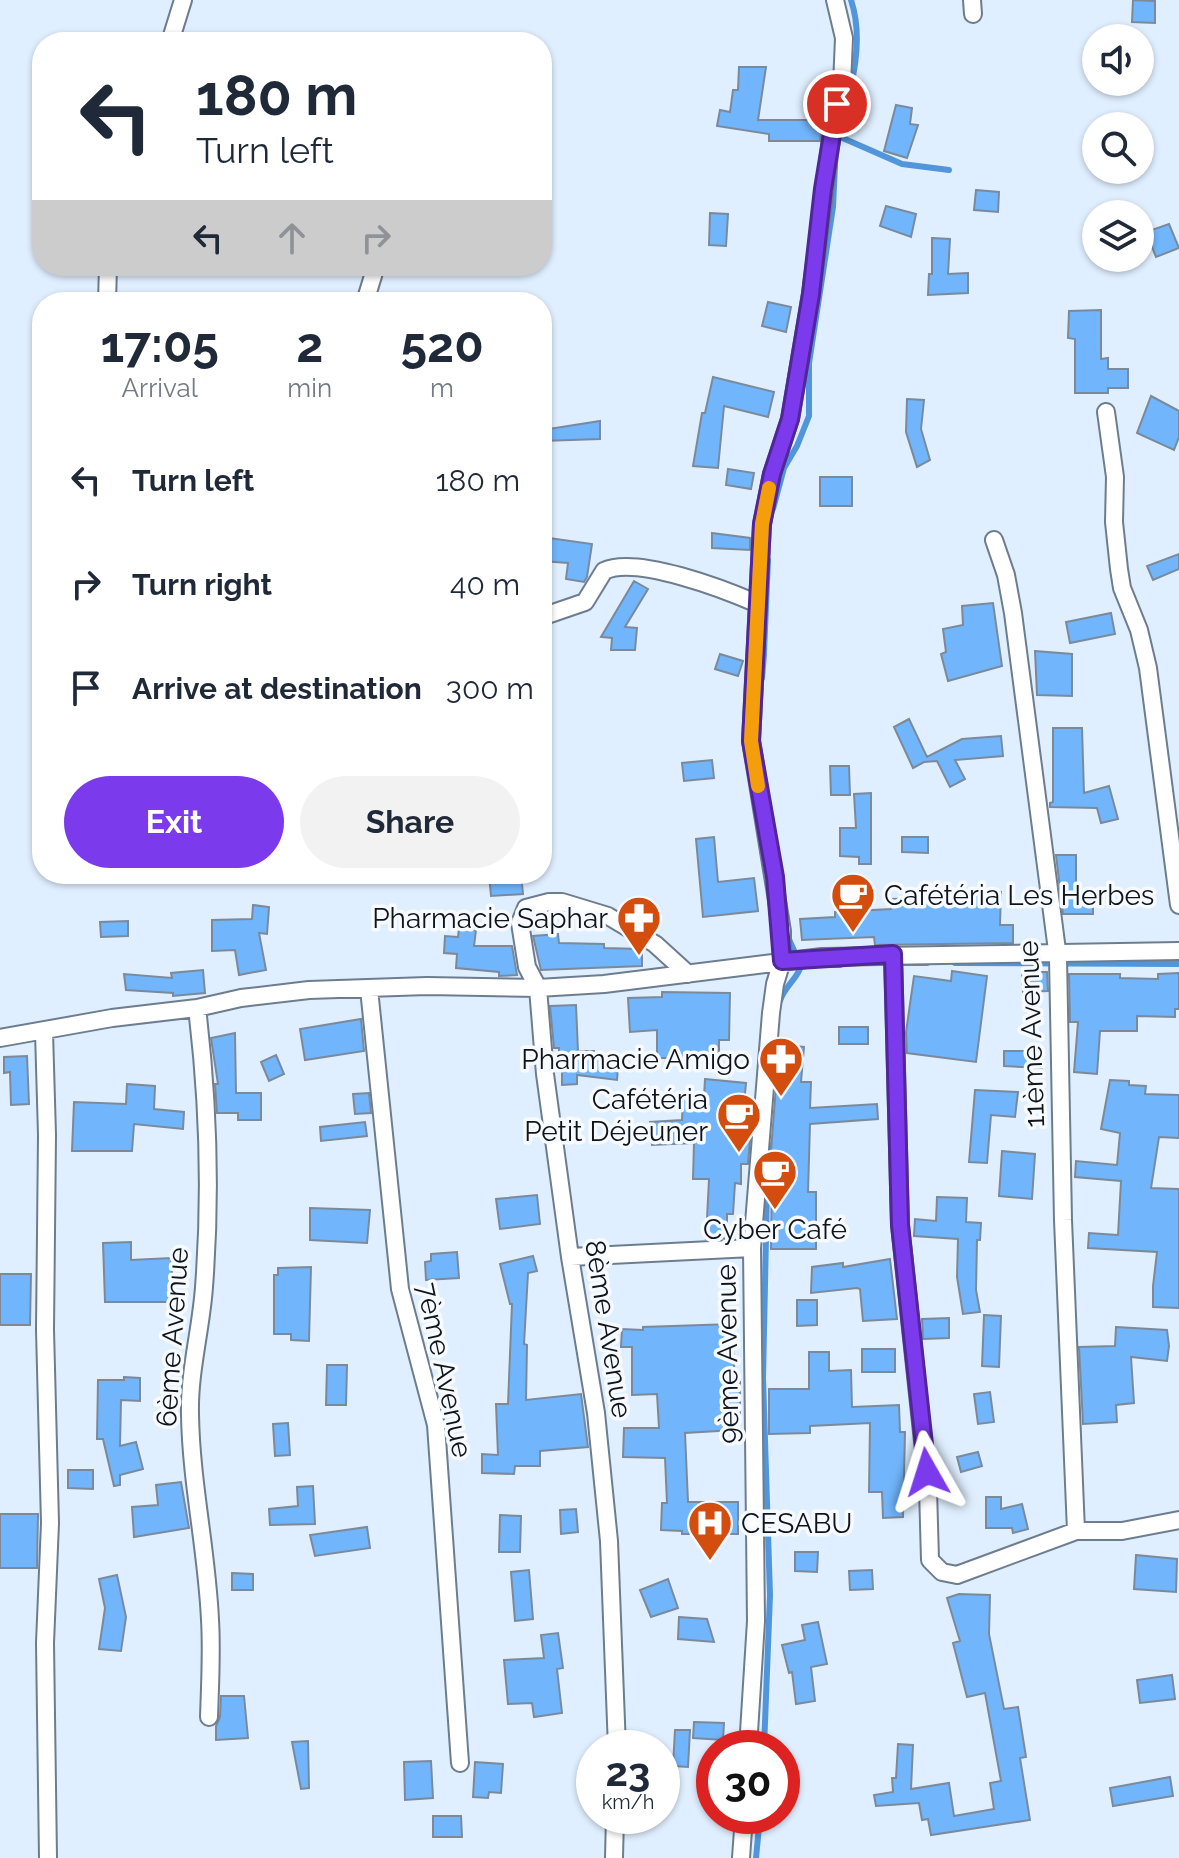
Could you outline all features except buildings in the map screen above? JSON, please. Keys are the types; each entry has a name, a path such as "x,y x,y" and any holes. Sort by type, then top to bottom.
{"street":[{"path":"173,32 183,0"},
{"name":"9ème Avenue","path":"749,1730 756,1621 752,1248 775,984 793,959 751,741 766,499 790,419 811,294 833,124 842,85 844,38 835,0"},
{"path":"1106,412 1115,477 1114,522 1119,569 1122,588 1139,630 1148,668 1179,905"},
{"name":"11ème Avenue","path":"994,540 1006,575 1013,613 1058,961 1062,1205 1076,1531"},
{"path":"552,613 585,602 604,571 620,566 688,579 758,604"},
{"name":"8ème Avenue","path":"616,1730 609,1541 596,1413 570,1257 545,1074 538,988 527,967 520,923 526,908 562,902 608,916 655,944 688,974"},
{"path":"0,1038 112,1018 309,990 427,986 538,988 604,984 793,959 1058,961 1179,951"},
{"path":"894,962 900,1225 928,1489 930,1560 942,1572 957,1575 1076,1531 1122,1531 1179,1520"},
{"name":"7ème Avenue","path":"369,989 400,1289 436,1425 460,1763"},
{"name":"6ème Avenue","path":"197,1008 207,1183 204,1288 191,1373 190,1413 193,1478 201,1522 210,1620 209,1717"},
{"path":"44,1032 47,1135 45,1330 50,1523 45,1643 48,1858"},
{"path":"570,1257 752,1248"},
{"path":"614,1858 615,1834"},
{"path":"741,1858 743,1834"}],"waterway":[{"path":"841,123 857,46 851,0"},
{"path":"838,136 902,164 949,170"},
{"path":"773,509 784,468 809,416 809,363 833,207 835,165"},
{"path":"764,652 768,560"},
{"path":"762,678 764,654"},
{"path":"780,1001 801,966 787,935"},
{"path":"903,963 927,963"},
{"path":"955,963 1179,964"},
{"path":"815,965 840,965"},
{"path":"765,1730 770,1595 763,1378 768,1144"},
{"path":"756,1858 758,1834"}],"slow traffic":[{"path":"758,786 751,741 762,524 769,488"}],"place":[{"name":"Cafétéria Les Herbes","path":"853,934"},
{"name":"Pharmacie Saphar","path":"639,957"},
{"name":"Pharmacie Amigo","path":"781,1098"},
{"name":"Cafétéria Petit Déjeuner","path":"739,1154"},
{"name":"Cyber Café","path":"775,1211"},
{"name":"CESABU","path":"710,1562"}],"route":[{"path":"837,104 790,419 772,474 762,524 751,741 775,877 782,931 782,961 893,954 900,1225 927,1472"}]}
